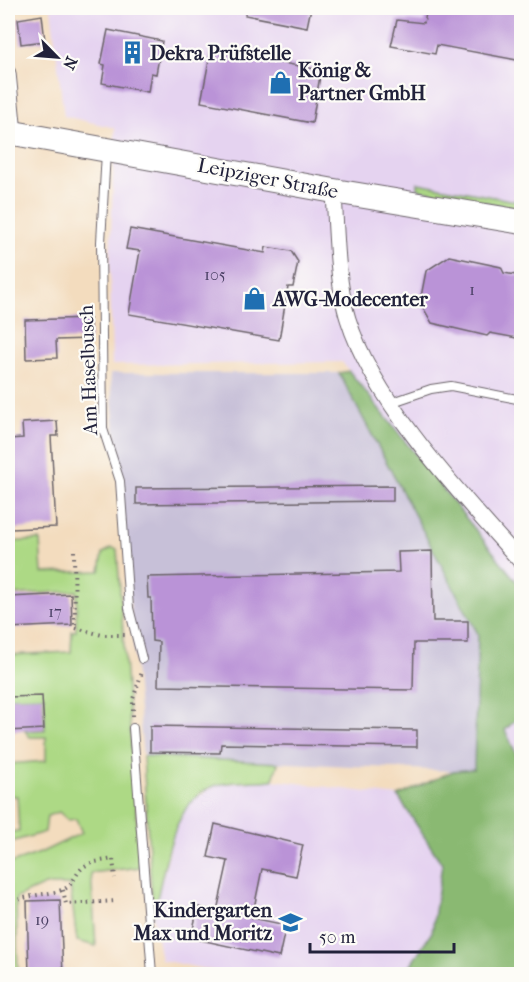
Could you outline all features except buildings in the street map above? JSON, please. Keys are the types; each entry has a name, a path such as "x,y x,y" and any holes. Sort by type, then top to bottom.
{"main road":[{"name":"Leipziger Straße","path":"11,132 334,191 522,222"}],"street":[{"name":"Leipziger Straße","path":"8,73 11,132"},
{"path":"334,191 347,317 357,343 390,404 472,507 522,563"}],"lane":[{"name":"Am Haselbusch","path":"106,149 103,171 101,242 103,429 120,481 129,608 142,659"},
{"path":"390,404 431,389 451,386 522,400"},
{"path":"133,728 152,975"}],"path":[{"path":"74,551 76,627 102,635 136,635"},
{"path":"133,728 133,699 142,678 142,659"},
{"path":"8,905 39,893 63,890 70,885 83,867 94,862 112,859 115,878"},
{"path":"63,890 66,904 117,901"},
{"path":"8,916 12,902"}],"shaded area":[{"path":"51,8 521,8 521,587 342,362 112,365 110,263 115,128 64,116"},
{"path":"110,373 339,373 478,634 474,769 453,771 143,756"},
{"path":"521,715 521,764 505,730"},
{"path":"273,780 398,796 443,864 432,932 408,969 398,974 229,974 161,960 153,916 177,821 190,802 216,785"}],"green space":[{"path":"418,183 521,202 521,209 418,189"},
{"path":"349,371 521,587 521,715 505,730 521,764 521,974 410,974 408,969 432,932 442,864 398,796 453,771 474,769 478,634 339,373"},
{"path":"40,540 42,573 100,571 103,553 112,548 117,549 140,867 91,873 96,946 77,941 70,885 45,885 16,898 18,974 8,974 8,864 40,853 82,833 76,819 68,820 59,812 47,816 45,832 8,843 8,832 19,831 17,796 8,796 8,764 46,761 46,737 30,737 25,731 45,730 44,696 8,697 8,655 71,652 72,631 76,631 77,591 8,595 8,542"},
{"path":"143,756 278,763 273,780 217,785 201,792 189,805 179,821 172,840 153,916"}],"place":[{"name":"Dekra Prüfstelle","path":"132,53"},
{"name":"König & Partner GmbH","path":"280,82"},
{"name":"AWG-Modecenter","path":"255,299"},
{"name":"Kindergarten Max und Moritz","path":"290,922"}]}
